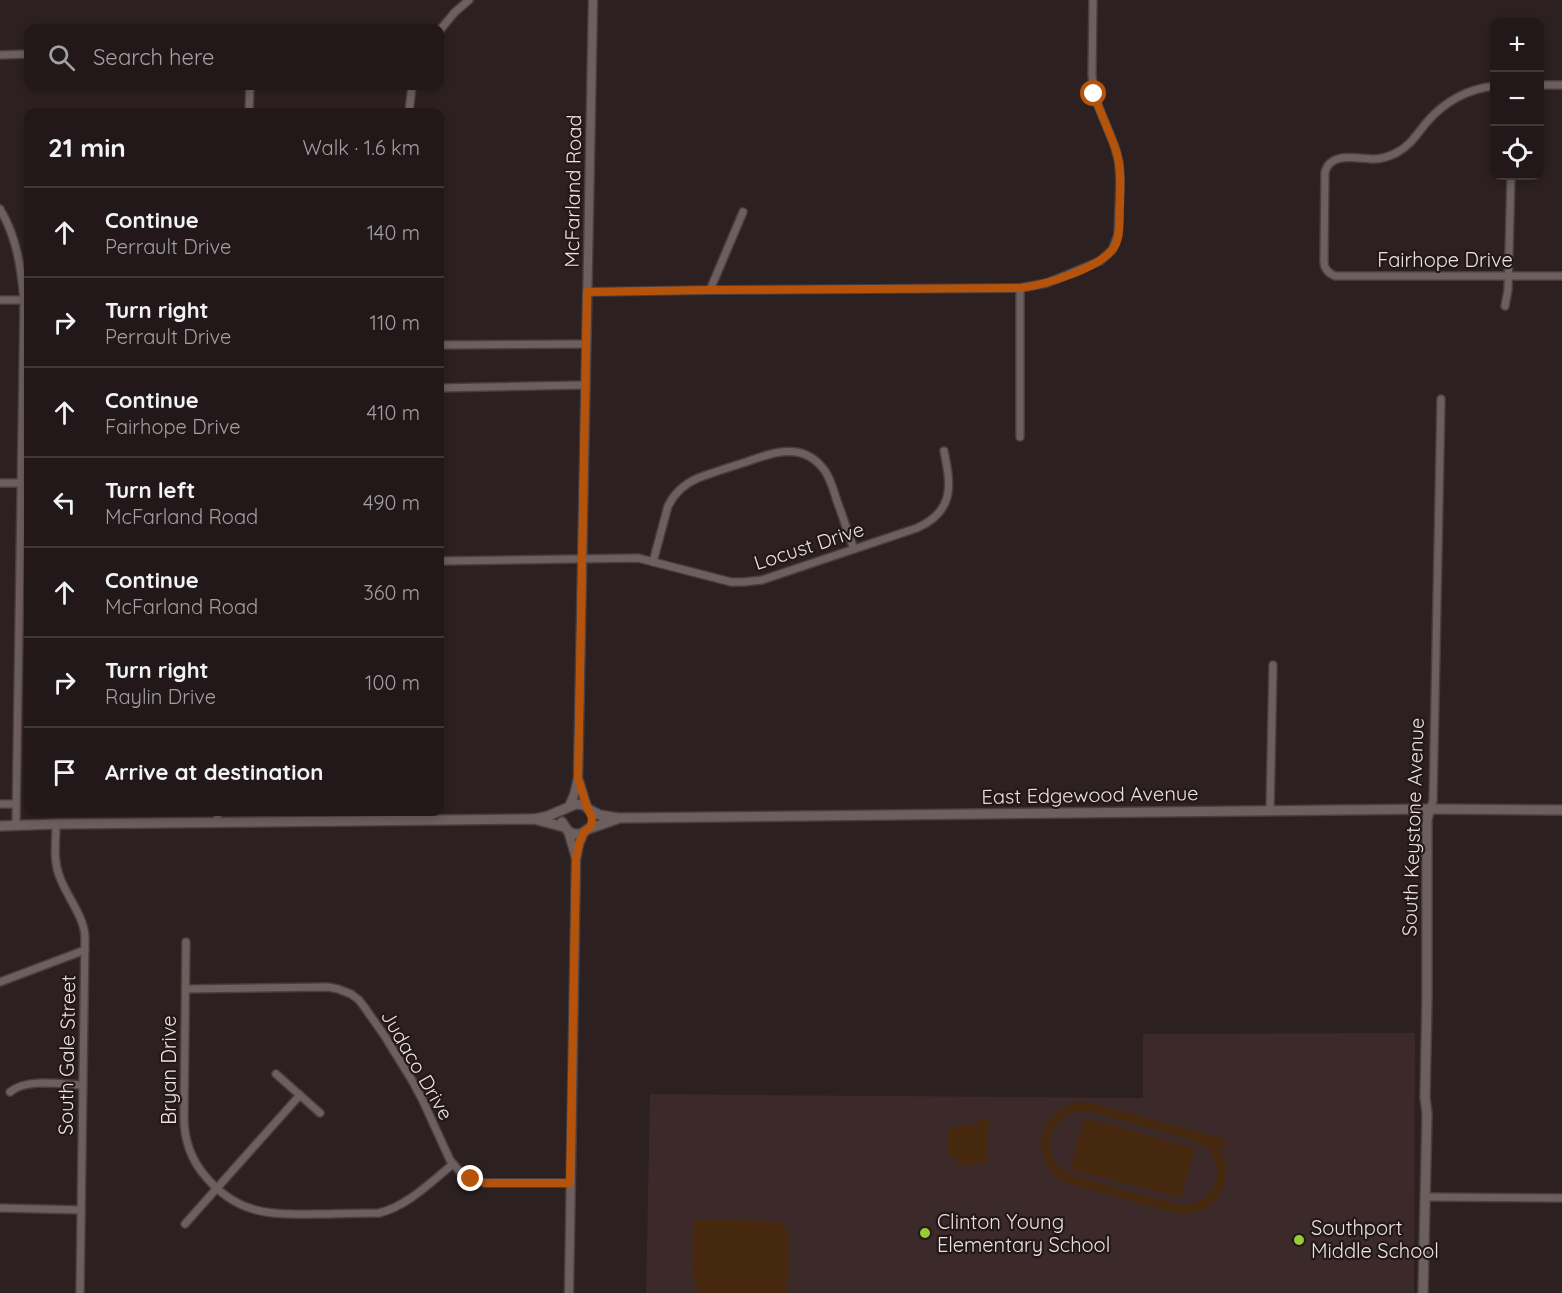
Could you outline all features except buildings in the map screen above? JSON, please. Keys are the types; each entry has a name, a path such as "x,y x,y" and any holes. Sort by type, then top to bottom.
{"main road":[{"name":"East Edgewood Avenue","path":"0,826 217,817 534,819 548,816 576,804 600,815 618,818 1430,809 1562,810"},
{"path":"566,829 562,817 567,807"},
{"path":"586,831 592,818 588,809"},
{"name":"South Keystone Avenue","path":"1424,1293 1427,1113 1425,1098 1427,819 1430,809"},
{"name":"East Edgewood Avenue","path":"534,819 566,829 574,834 618,818"}],"street":[{"path":"444,25 469,0"},
{"name":"McFarland Road","path":"567,807 574,795 578,778 593,0"},
{"path":"587,292 1020,288 1052,281 1100,261 1114,247 1118,235 1120,166 1113,140 1096,100 1092,81 1093,0"},
{"path":"0,55 24,54"},
{"path":"1544,85 1562,85"},
{"name":"Fairhope Drive","path":"1490,87 1472,91 1448,103 1433,116 1411,142 1395,153 1376,159 1338,158 1330,162 1325,172 1325,268 1335,276 1562,276"},
{"path":"249,108 250,90"},
{"path":"409,108 412,90"},
{"path":"1505,306 1508,294 1512,180"},
{"path":"0,209 12,232 19,254 24,287"},
{"path":"710,290 743,212"},
{"path":"1020,288 1020,437"},
{"path":"0,300 24,300"},
{"path":"444,345 586,344"},
{"path":"444,388 585,385"},
{"name":"South Keystone Avenue","path":"1430,809 1433,801 1441,399"},
{"name":"Locust Drive","path":"444,561 638,558 738,583 767,579 929,522 944,505 949,489 944,450"},
{"path":"653,562 668,506 681,488 698,478 770,453 783,451 808,456 825,471 854,549"},
{"path":"0,483 24,483"},
{"path":"16,825 24,519"},
{"path":"1270,811 1273,665"},
{"name":"McFarland Road","path":"578,778 588,809"},
{"path":"0,804 16,804"},
{"name":"South Gale Street","path":"56,824 57,866 83,927 85,950 80,1293"},
{"path":"566,829 576,859"},
{"path":"569,1293 576,859 579,844 586,831"},
{"name":"Bryan Drive","path":"186,942 185,1133 190,1152 198,1166 227,1197 254,1210 270,1214 379,1213 403,1203 453,1164"},
{"path":"0,982 85,950"},
{"name":"Judaco Drive","path":"186,988 328,987 344,990 359,1000 384,1035 423,1101 453,1164"},
{"path":"276,1074 320,1113"},
{"path":"10,1092 16,1087 27,1084 82,1085"},
{"path":"185,1224 300,1095"},
{"path":"453,1164 468,1178 485,1183 570,1183"},
{"path":"1425,1197 1562,1198"},
{"path":"0,1208 81,1210"}],"shaded area":[{"path":"1415,1033 1414,1293 646,1293 650,1094 1143,1098 1143,1034"},
{"path":"1081,1102 1094,1104 1228,1140 1225,1149 1219,1147 1226,1169 1226,1180 1220,1195 1202,1210 1186,1214 1166,1211 1073,1185 1058,1177 1048,1166 1043,1154 1042,1140 1053,1116 1065,1107","holes":["1081,1111 1092,1112 1192,1140 1204,1146 1213,1156 1217,1166 1217,1177 1213,1187 1206,1196 1196,1202 1182,1205 1074,1176 1063,1170 1055,1161 1051,1151 1050,1141 1053,1131 1059,1122 1069,1115"]},
{"path":"1084,1118 1195,1148 1181,1198 1070,1169"},
{"path":"990,1119 990,1131 987,1135 987,1164 958,1165 957,1158 948,1155 948,1128 976,1125 980,1120"},
{"path":"693,1219 779,1221 789,1231 788,1293 698,1293 692,1271"}],"place":[{"name":"Clinton Young Elementary School","path":"925,1233"},
{"name":"Southport Middle School","path":"1299,1240"}],"route":[{"path":"471,1179 485,1183 570,1183 576,859 584,832 592,822 578,778 587,292 1020,288 1052,281 1100,261 1114,247 1118,235 1120,166 1113,140 1094,94"}]}
